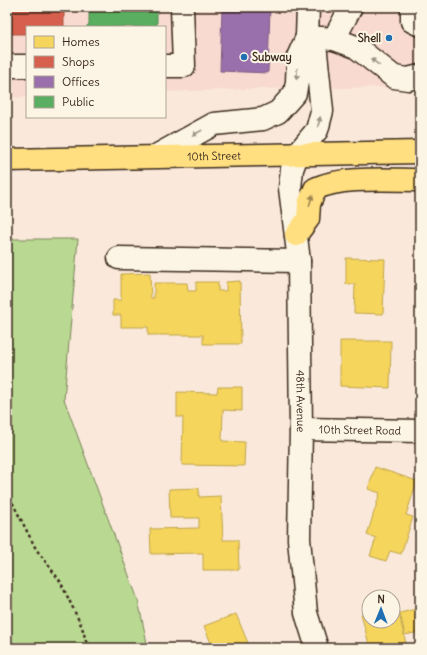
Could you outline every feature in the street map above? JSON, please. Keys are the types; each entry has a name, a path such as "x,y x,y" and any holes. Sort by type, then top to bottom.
{"main road":[{"name":"10th Street","path":"7,160 420,152"},
{"path":"296,235 308,219 309,204 315,189 324,185 349,181 420,180"}],"street":[{"path":"166,66 184,66 182,7"},
{"path":"156,156 214,124 263,119 278,112 295,93 298,57 307,37 308,7"},
{"path":"334,39 351,7"},
{"path":"412,7 412,21 420,25"},
{"path":"307,37 334,39 356,47 394,78 408,79 420,76"},
{"name":"48th Avenue","path":"307,37 316,53 322,111 317,130 298,154 292,169 290,188 299,261 301,429 300,561 306,613 317,648"},
{"path":"7,66 26,66"},
{"path":"119,258 299,261"},
{"name":"10th Street Road","path":"301,429 420,431"}],"path":[{"path":"7,492 36,549 60,581 82,627 88,648"}],"shaded area":[{"path":"7,7 420,7 420,87 255,89 166,92 166,26 26,26 26,97 7,98"}],"green space":[{"path":"7,239 78,239 64,399 138,600 148,648 7,648"}],"building: Homes":[{"path":"346,258 385,259 383,314 354,313 355,284 346,284"},
{"path":"150,273 151,298 154,298 154,283 187,283 188,291 196,291 196,282 218,282 218,291 226,291 226,282 240,281 241,344 203,344 203,335 148,335 148,327 121,327 121,315 113,315 113,300 121,300 121,274"},
{"path":"340,341 391,341 390,388 340,386"},
{"path":"218,387 242,387 242,411 223,410 222,441 245,442 244,466 182,465 183,417 177,417 177,392 217,393"},
{"path":"375,467 417,481 406,515 413,517 401,554 390,551 386,561 370,556 376,538 367,535 380,493 368,489"},
{"path":"199,488 199,497 221,496 223,540 238,540 239,570 203,570 203,553 151,554 150,529 199,528 199,518 170,518 169,489"},
{"path":"420,608 420,632 405,635 401,613"},
{"path":"236,614 250,648 213,648 204,626"},
{"path":"401,622 407,648 370,648 365,629 401,629"}],"building: Shops":[{"path":"7,7 64,7 64,26 26,26 26,34 7,34"}],"building: Offices":[{"path":"222,7 270,7 268,73 220,71"}],"building: Public":[{"path":"89,7 157,7 157,26 87,26 89,24"}],"place":[{"name":"Shell","path":"389,38"},
{"name":"Subway","path":"244,57"}]}
